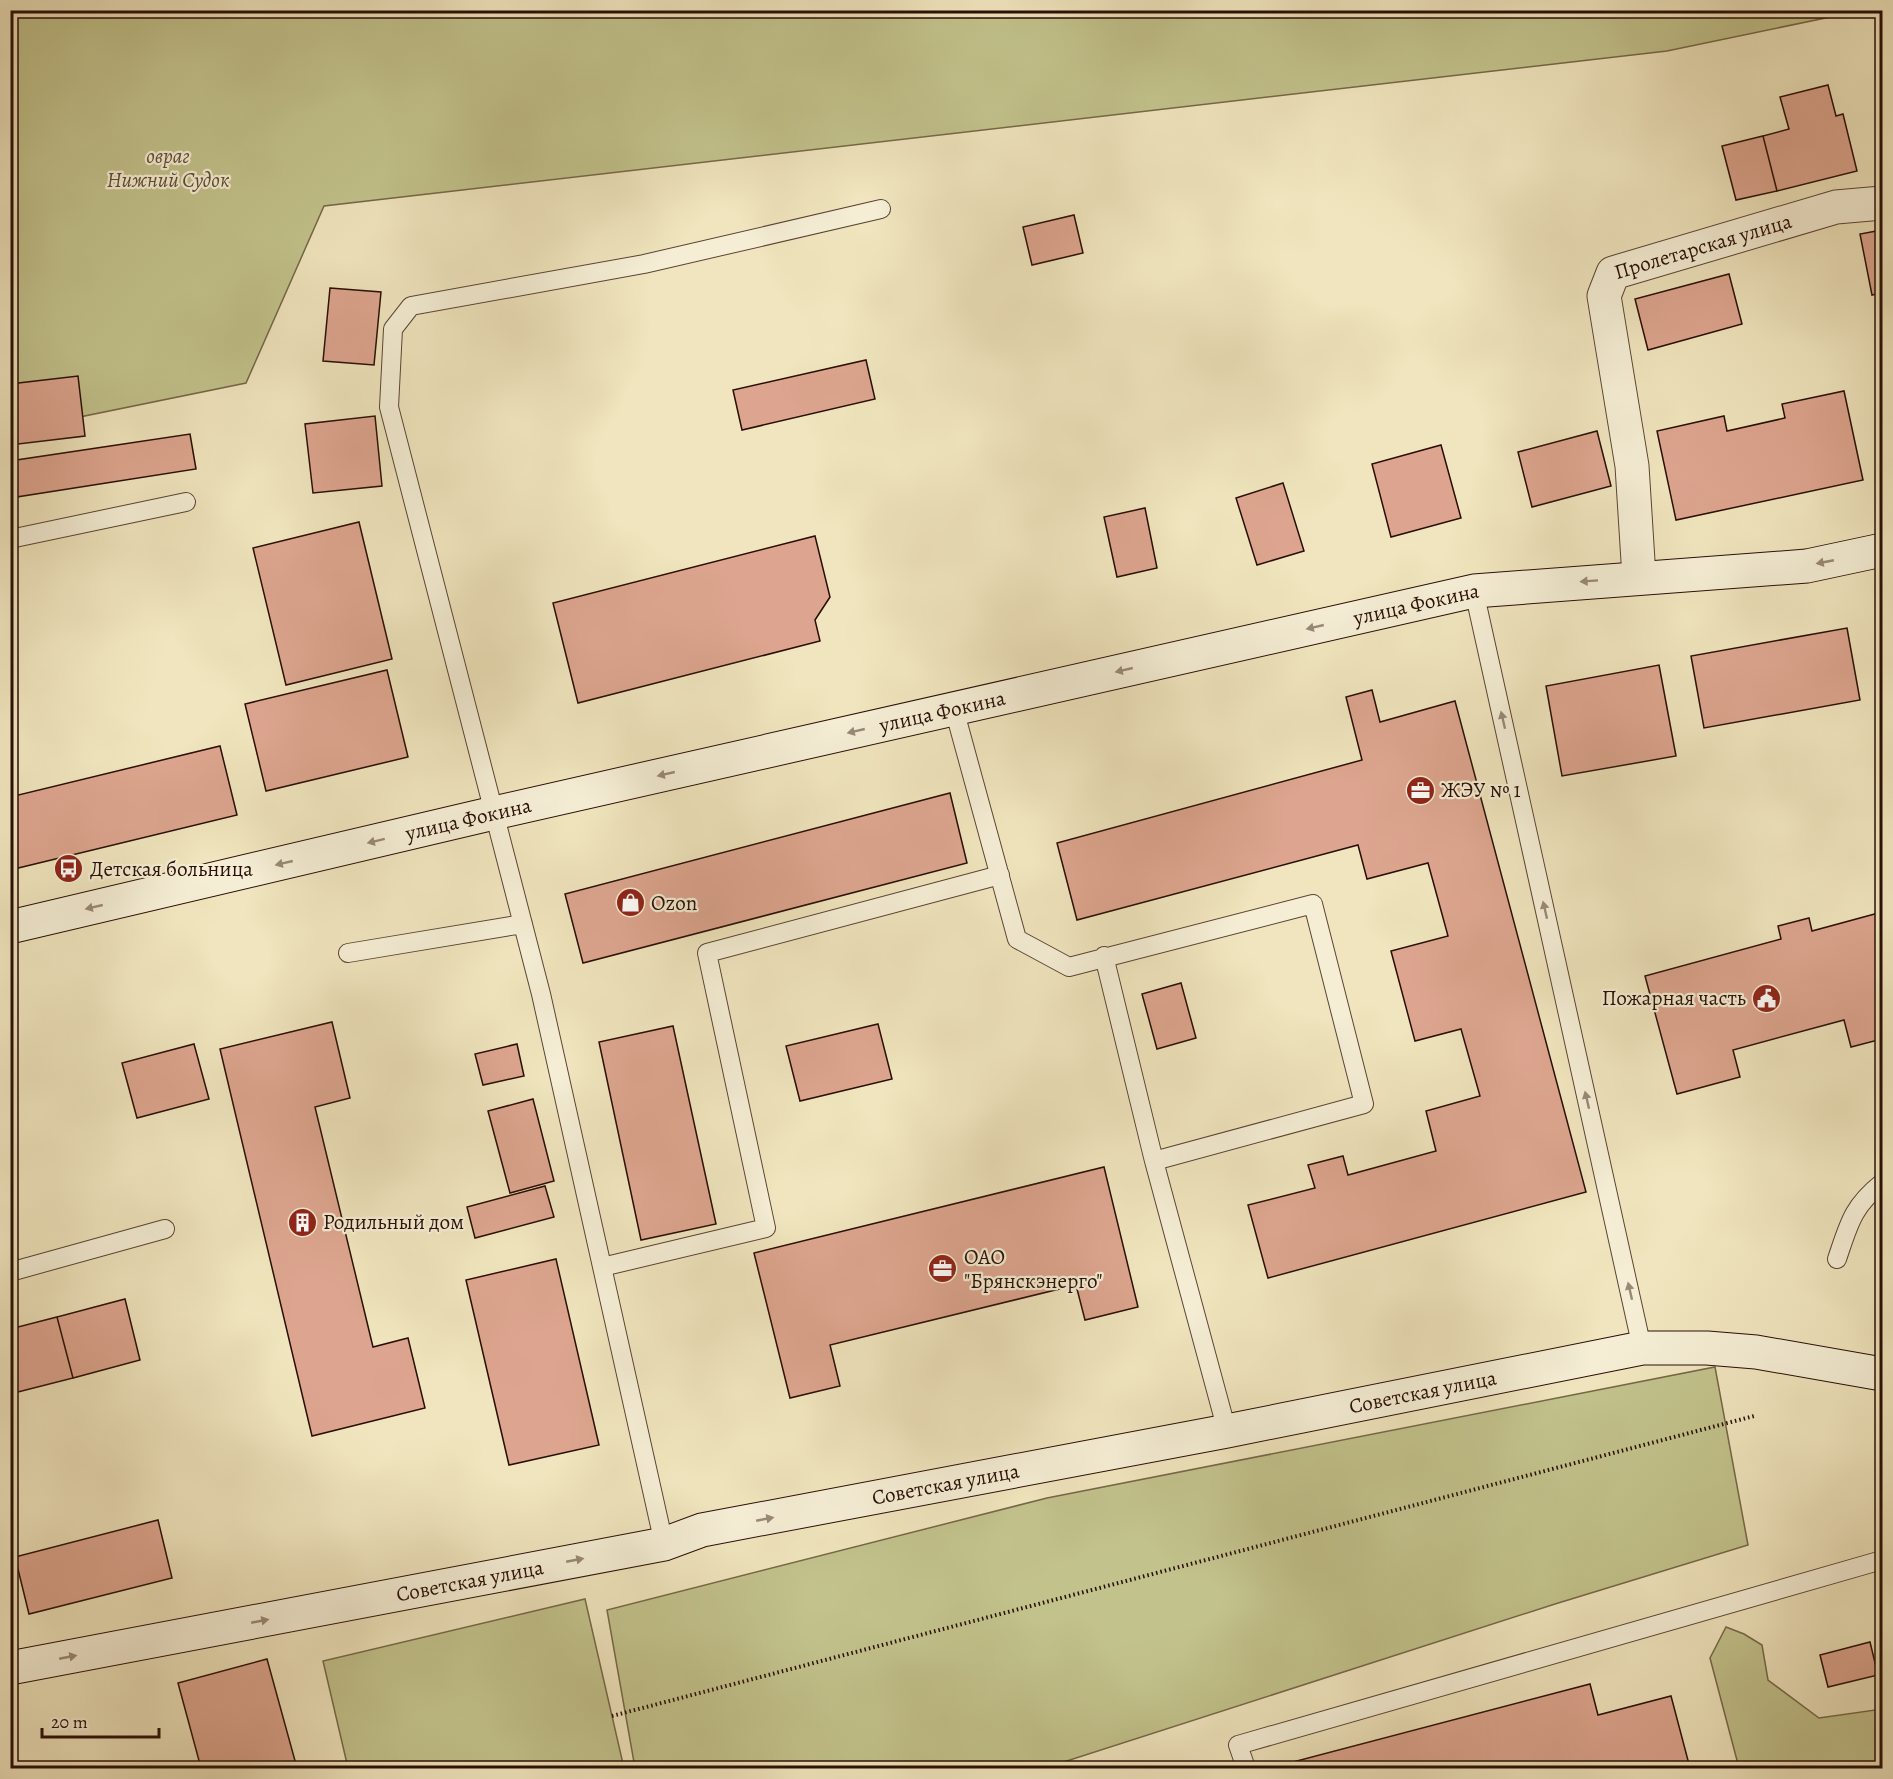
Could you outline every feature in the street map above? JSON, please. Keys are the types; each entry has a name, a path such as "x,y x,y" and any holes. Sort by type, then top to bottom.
{"main road":[{"name":"Пролетарская улица","path":"1639,577 1632,466 1604,296 1613,273 1836,207 1882,203"},
{"name":"улица Фокина","path":"10,927 494,813 1474,591 1808,566 1882,550"},
{"name":"Советская улица","path":"10,1668 664,1544 702,1530 1227,1431 1642,1348 1707,1348 1756,1352 1882,1374"}],"lane":[{"path":"664,1544 541,994 389,407 393,329 411,306 644,264 881,209"},
{"path":"10,539 186,502"},
{"path":"1474,591 1642,1348"},
{"path":"954,709 1017,939 1069,967 1313,904 1364,1104 1154,1161"},
{"path":"602,1267 766,1228 707,953 1000,875"},
{"path":"348,953 523,924"},
{"path":"1104,957 1154,1161 1227,1431"},
{"path":"1837,1259 1851,1217 1870,1193 1882,1183"},
{"path":"10,1272 165,1229"},
{"path":"1246,1768 1238,1745 1882,1560"}],"path":[{"path":"612,1716 1754,1416"}],"green space":[{"name":"овраг Нижний Судок","path":"11,11 1859,11 1667,51 324,206 246,383 11,431"},
{"path":"1715,1367 1748,1545 1555,1604 1045,1768 635,1768 607,1610 1047,1498"},
{"path":"585,1599 624,1768 348,1768 323,1661"},
{"path":"1726,1627 1762,1645 1768,1680 1819,1718 1882,1709 1882,1768 1739,1768 1710,1658"}],"building":[{"path":"1828,85 1836,116 1843,114 1857,171 1777,191 1763,136 1789,129 1780,97"},
{"path":"1763,136 1777,191 1736,200 1722,146"},
{"path":"1074,215 1083,253 1032,265 1023,227"},
{"path":"1882,230 1882,293 1872,295 1860,234"},
{"path":"1729,274 1742,324 1648,350 1635,299"},
{"path":"330,288 381,292 374,365 323,361"},
{"path":"866,360 875,399 742,430 733,390"},
{"path":"78,376 85,436 10,445 10,384"},
{"path":"1844,391 1863,480 1676,520 1657,431 1724,416 1727,431 1785,418 1782,404"},
{"path":"375,416 382,486 313,493 305,424"},
{"path":"1597,431 1611,486 1532,507 1518,452"},
{"path":"190,434 196,469 10,498 10,461"},
{"path":"1441,445 1461,518 1391,537 1372,464"},
{"path":"1283,483 1304,551 1257,565 1236,498"},
{"path":"1145,508 1157,568 1117,577 1104,517"},
{"path":"359,522 392,659 286,685 253,548"},
{"path":"815,536 830,597 815,620 820,641 578,703 553,603"},
{"path":"1847,628 1860,700 1704,728 1691,656"},
{"path":"1659,665 1676,756 1562,776 1546,686"},
{"path":"387,670 408,757 266,791 245,704"},
{"path":"1372,690 1380,722 1455,701 1586,1192 1268,1278 1248,1205 1315,1188 1308,1165 1343,1156 1348,1175 1436,1151 1426,1111 1480,1096 1461,1029 1415,1041 1391,951 1448,936 1428,863 1367,879 1358,845 1077,920 1057,843 1362,760 1346,697"},
{"path":"220,746 237,815 10,870 10,797"},
{"path":"950,793 967,863 583,963 565,894"},
{"name":"Пожарная часть","path":"1882,912 1882,1039 1851,1047 1844,1020 1733,1050 1740,1077 1677,1094 1645,976 1781,939 1778,926 1809,918 1812,931"},
{"path":"1181,983 1196,1038 1157,1049 1142,994"},
{"name":"Родильный дом","path":"332,1022 350,1098 315,1107 373,1347 408,1338 425,1408 312,1436 220,1049"},
{"path":"878,1024 892,1079 800,1101 786,1046"},
{"path":"673,1026 716,1224 641,1240 599,1042"},
{"path":"194,1044 209,1099 137,1118 122,1063"},
{"path":"517,1044 524,1076 483,1085 475,1054"},
{"path":"533,1099 554,1181 510,1193 488,1111"},
{"name":"ОАО \"Брянскэнерго\"","path":"1104,1167 1138,1307 1085,1320 1076,1285 830,1345 840,1386 790,1398 754,1253"},
{"path":"545,1186 554,1217 475,1238 467,1207"},
{"path":"556,1259 599,1445 509,1465 466,1280"},
{"path":"125,1299 140,1360 73,1378 57,1317"},
{"path":"57,1317 73,1378 10,1394 10,1329"},
{"path":"158,1520 172,1578 29,1614 15,1557"},
{"path":"1870,1642 1878,1675 1828,1687 1820,1655"},
{"path":"267,1659 297,1768 201,1768 178,1683"},
{"path":"1590,1684 1598,1715 1671,1696 1690,1768 1270,1768"}],"place":[{"name":"ЖЭУ № 1","path":"1420,790"},
{"name":"Детская больница","path":"69,869"},
{"name":"Ozon","path":"630,903"},
{"name":"Пожарная часть","path":"1767,998"},
{"name":"Родильный дом","path":"302,1222"},
{"name":"ОАО \"Брянскэнерго\"","path":"943,1269"}]}
